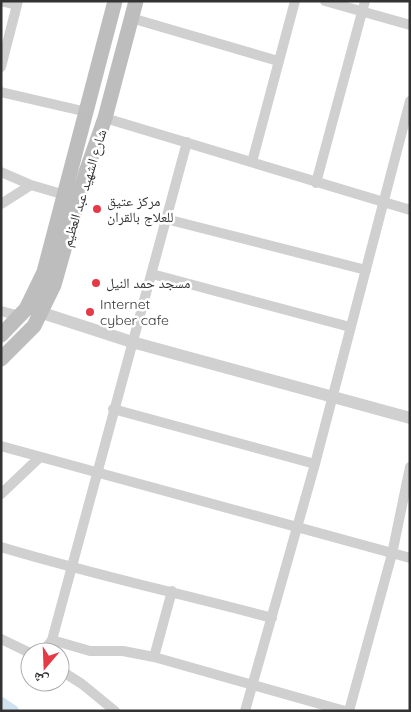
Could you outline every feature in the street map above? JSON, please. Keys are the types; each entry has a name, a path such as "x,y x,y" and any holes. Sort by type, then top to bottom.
{"main road":[{"name":"شارع الشهيد عبد العظيم","path":"1,335 29,312 54,285 79,170 87,112 115,1"},
{"name":"شارع الشهيد عبد العظيم","path":"1,359 27,334 29,312 44,272 65,195 105,118 136,1"}],"street":[{"path":"1,1 18,3 1,67"},
{"path":"252,162 295,1"},
{"path":"325,1 361,13 410,25"},
{"path":"316,182 364,1"},
{"path":"132,18 278,61"},
{"path":"1,92 87,112"},
{"path":"245,711 315,464 382,202 410,102"},
{"path":"105,118 410,210"},
{"path":"187,142 152,274 113,409 52,640 90,651 123,651 154,657 345,711"},
{"path":"1,172 31,185 65,195"},
{"path":"1,204 31,185"},
{"path":"166,219 366,270"},
{"path":"152,274 350,327"},
{"path":"1,311 29,312 410,418"},
{"path":"113,409 315,464"},
{"path":"1,446 410,558"},
{"path":"1,494 40,457"},
{"path":"349,711 392,554 410,467"},
{"path":"1,547 72,568 172,591 272,618"},
{"path":"154,657 172,591"},
{"path":"1,639 20,648"},
{"path":"70,677 90,690 115,711"}],"waterway":[{"path":"1,703 13,711"}],"place":[{"name":"مركز عتيق للعلاج بالقران","path":"97,209"},
{"name":"مسجد حمد النيل","path":"96,283"},
{"name":"Internet cyber cafe","path":"90,312"}]}
